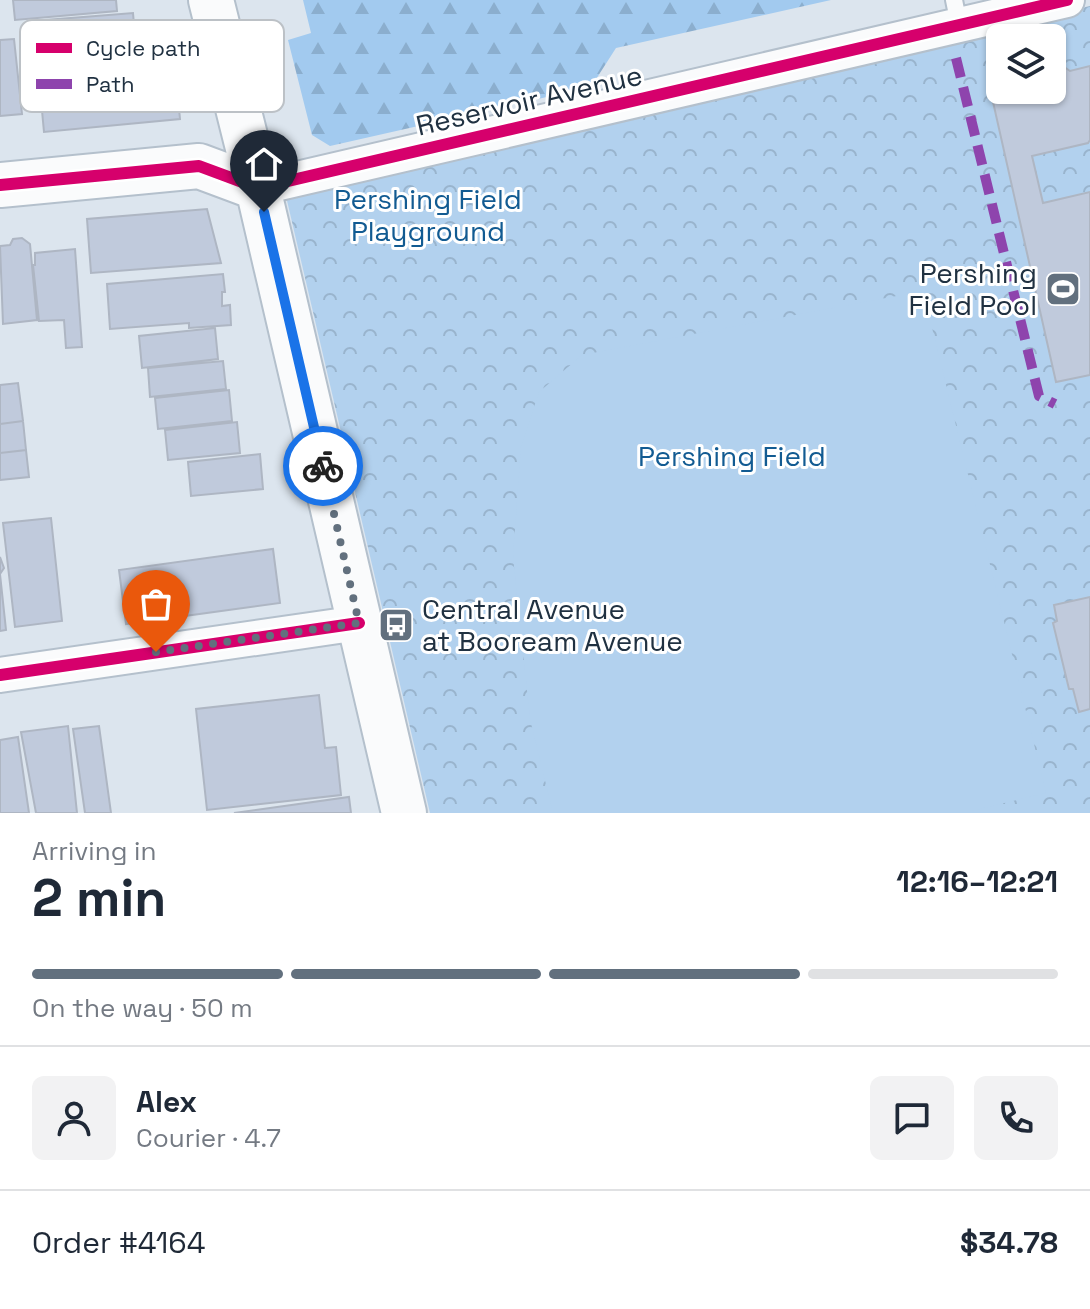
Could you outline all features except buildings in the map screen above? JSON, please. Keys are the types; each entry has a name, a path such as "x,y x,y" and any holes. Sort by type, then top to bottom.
{"main road":[{"path":"211,0 216,20"},
{"path":"239,112 404,813"},
{"path":"0,185 199,166 258,188"}],"street":[{"name":"Reservoir Avenue","path":"258,188 957,12 1067,0"},
{"path":"0,675 359,623"}],"green space":[{"path":"303,0 831,0 616,48 591,87 330,146 312,135 288,40 311,33"},
{"name":"Pershing Field","path":"1090,6 1090,813 430,813 285,192 986,30 986,104 1066,104 1066,24 1012,24"},
{"path":"923,291 1046,793 971,813 553,813 530,719 513,557 521,446 539,392 582,355"}],"marked path":[{"path":"956,58 1039,396 1055,404"}],"cycle path":[{"path":"0,185 199,166 258,188 1067,0"},
{"path":"0,675 359,623"}],"way so far":[{"path":"156,652 359,623 323,466"}],"place":[{"name":"Pershing Field Pool","path":"1063,289"},
{"name":"Central Avenue at Booream Avenue","path":"396,625"}],"route":[{"path":"264,212 323,466"}],"park label":[{"name":"Pershing Field Playground","path":"428,215"}]}
